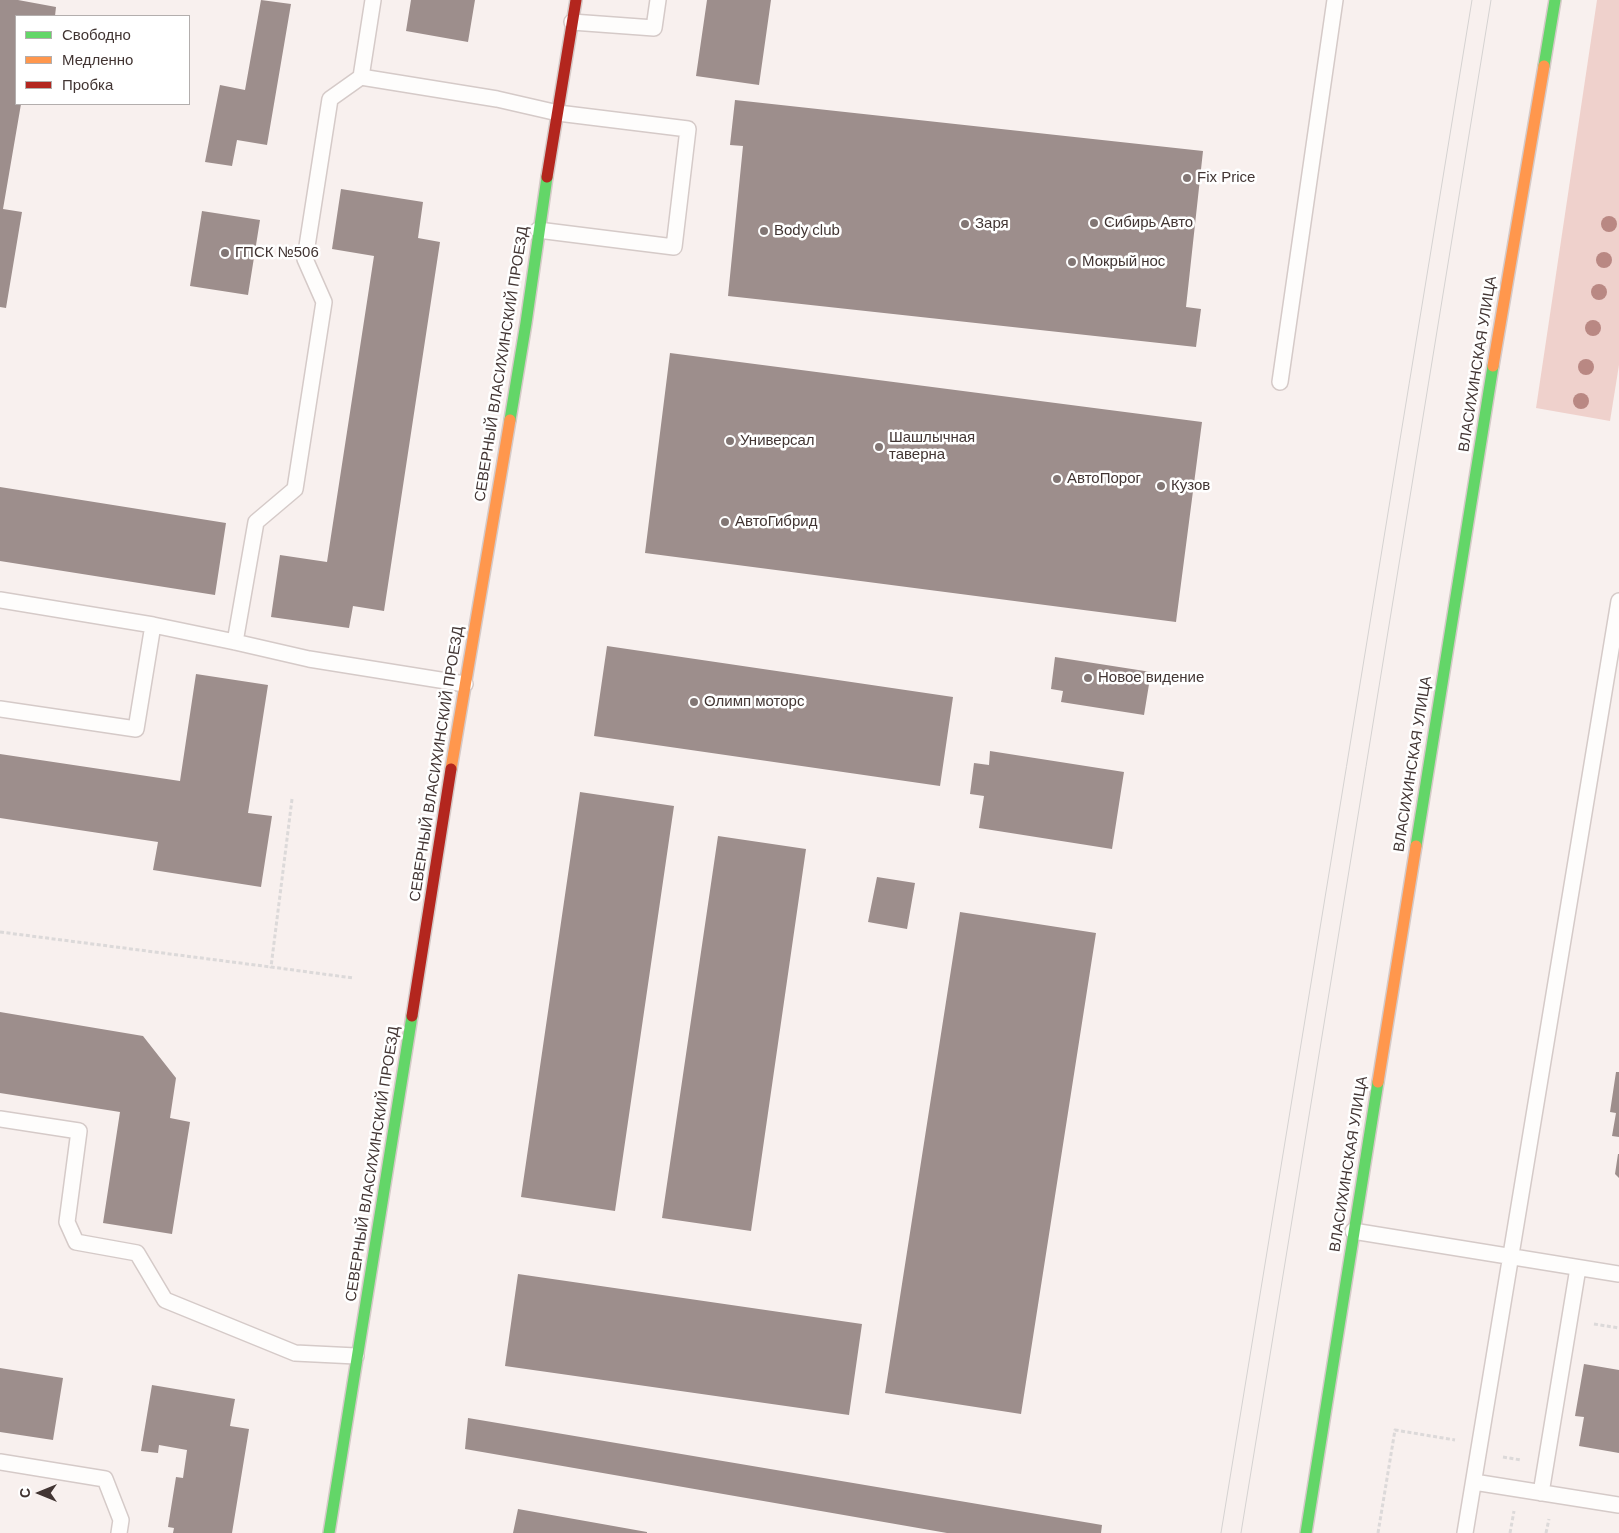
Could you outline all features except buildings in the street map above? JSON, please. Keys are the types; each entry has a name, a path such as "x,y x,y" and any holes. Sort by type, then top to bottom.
{"main road":[{"name":"СЕВЕРНЫЙ ВЛАСИХИНСКИЙ ПРОЕЗД","path":"328,1533 465,684 526,323 538,230 576,0"},
{"name":"ВЛАСИХИНСКАЯ УЛИЦА","path":"1306,1533 1498,334 1555,0"}],"lane":[{"path":"361,77 373,0"},
{"path":"572,22 654,28 658,0"},
{"path":"1280,382 1335,0"},
{"path":"235,642 256,522 295,489 324,302 305,259 330,99 361,77 497,99 558,113 688,129 674,247 538,230"},
{"path":"0,600 153,625 309,659 465,684"},
{"path":"1466,1533 1619,602"},
{"path":"0,709 136,729 153,625"},
{"path":"0,1119 79,1131 67,1222 76,1242 137,1253 165,1300 295,1353 356,1356"},
{"path":"1353,1231 1619,1274"},
{"path":"1541,1493 1578,1268"},
{"path":"0,1462 105,1479 121,1520 119,1533"},
{"path":"1474,1482 1619,1505"}],"path":[{"path":"271,967 292,799"},
{"path":"0,932 353,978"},
{"path":"1378,1533 1395,1430 1480,1444"}],"shaded area":[{"path":"1597,0 1619,0 1619,365 1610,421 1536,408"}],"tram line":[{"path":"1221,1533 1472,0"},
{"path":"1241,1533 1491,0"}],"traffic: fast":[{"path":"1544,66 1555,0"},
{"path":"510,420 547,177"},
{"path":"1416,846 1493,366"},
{"path":"329,1533 412,1016"},
{"path":"1306,1533 1378,1082"}],"traffic: slow":[{"path":"1493,366 1544,66"},
{"path":"451,769 510,420"},
{"path":"1378,1082 1416,846"}],"traffic: jam":[{"path":"547,177 576,0"},
{"path":"412,1016 451,769"}],"place":[{"name":"Fix Price","path":"1187,178"},
{"name":"Сибирь Авто","path":"1094,223"},
{"name":"Заря","path":"965,224"},
{"name":"Body club","path":"764,231"},
{"name":"ГПСК №506","path":"225,253"},
{"name":"Мокрый нос","path":"1072,262"},
{"name":"Универсал","path":"730,441"},
{"name":"Шашлычная таверна","path":"879,447"},
{"name":"АвтоПорог","path":"1057,479"},
{"name":"Кузов","path":"1161,486"},
{"name":"АвтоГибрид","path":"725,522"},
{"name":"Новое видение","path":"1088,678"},
{"name":"Олимп моторс","path":"694,702"}]}
